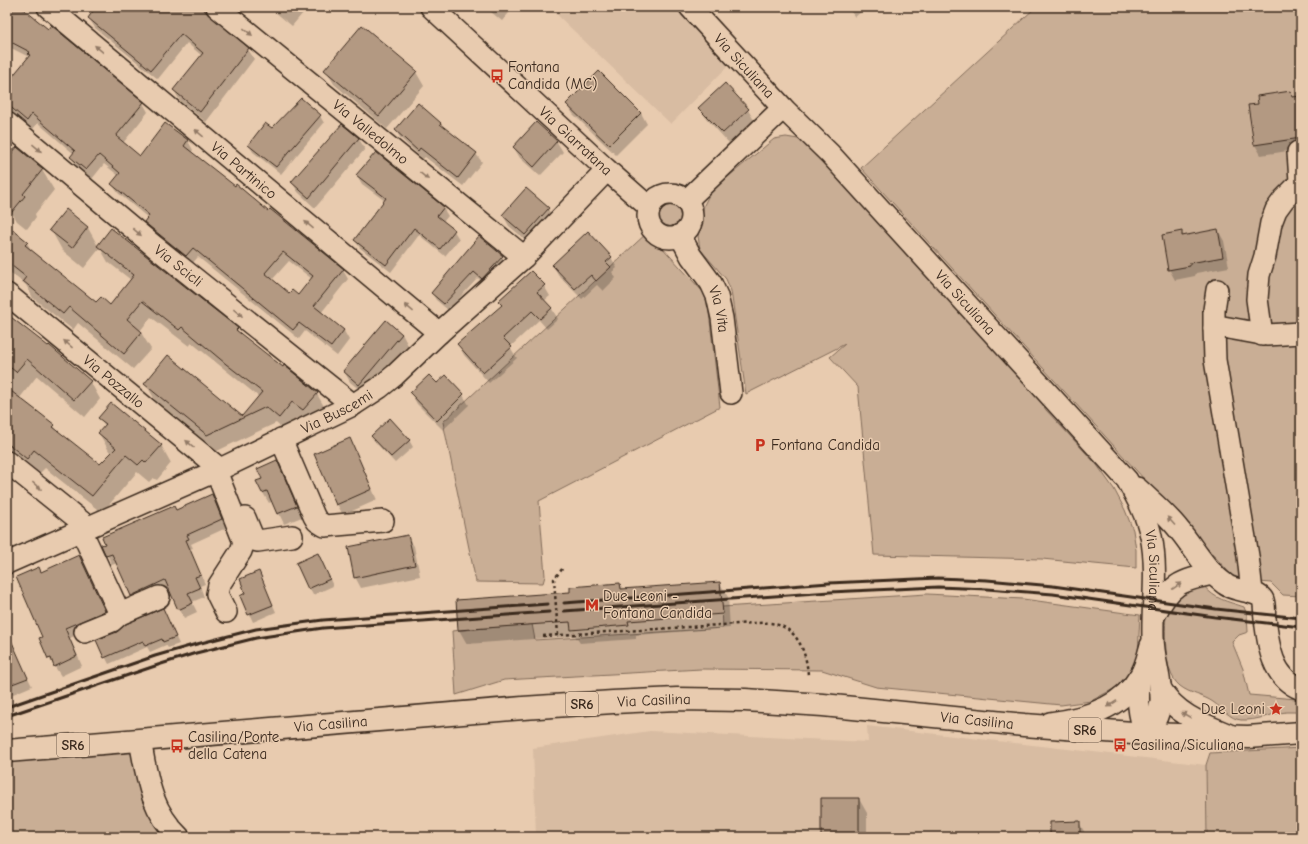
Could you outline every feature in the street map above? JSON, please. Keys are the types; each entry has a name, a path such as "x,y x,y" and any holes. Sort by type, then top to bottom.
{"main road":[{"name":"Via Casilina","path":"7,751 523,708 678,699 738,700 823,705 1024,725 1146,734 1235,737 1301,733"}],"street":[{"name":"Via Partinico","path":"48,7 439,333"},
{"name":"Via Valledolmo","path":"218,7 524,257"},
{"name":"Via Giarratana","path":"431,7 650,208"},
{"name":"Via Siculiana","path":"690,7 782,108 830,154 1128,480 1145,516 1151,537 1155,578 1153,638"},
{"path":"686,201 782,108"},
{"name":"Via Scicli","path":"7,123 154,246 353,405"},
{"path":"1262,335 1257,299 1259,275 1265,256 1270,223 1276,210 1300,181 1298,152"},
{"name":"Via Buscemi","path":"7,564 84,528 220,469 353,405 388,382 439,333 524,257 607,170"},
{"path":"667,194 675,195 686,201 691,208 692,218 686,231 671,238 665,237 654,231 649,220 650,208 658,198 667,194"},
{"name":"Via Vita","path":"680,235 691,256 711,283 717,296 722,318 731,393"},
{"path":"1217,290 1214,310 1215,360 1248,556 1252,592"},
{"name":"Via Pozzallo","path":"7,294 220,469"},
{"path":"1214,328 1223,327 1262,335 1301,333"},
{"path":"281,439 314,516 321,524 325,526 383,521"},
{"path":"7,462 84,528 120,614"},
{"path":"220,469 254,540 258,541 292,536"},
{"path":"220,469 244,542 241,551 219,585 217,594 226,612"},
{"path":"1128,480 1172,521 1214,574 1229,587 1236,590 1252,592 1263,600 1269,644 1278,671 1289,683 1301,689"},
{"path":"1151,537 1168,540 1196,551"},
{"path":"1154,617 1163,600 1174,588 1189,580 1214,574"},
{"path":"85,632 112,621 120,614 159,597"},
{"path":"1024,725 1070,720 1110,706 1124,696 1134,686 1140,677 1148,658 1153,638"},
{"path":"1146,734 1160,709 1160,688 1153,638"},
{"path":"1140,677 1138,707 1146,734"},
{"path":"1160,688 1169,701 1182,713 1201,723 1235,737"},
{"path":"140,740 148,782 154,802 163,818 179,837"}],"path":[{"path":"558,635 554,580 563,568"},
{"path":"543,636 753,623 776,624 790,631 800,644 806,659 808,676"}],"shaded area":[{"path":"549,7 680,7 731,63 671,124"},
{"path":"1036,7 1301,7 1301,596 1283,595 1271,583 1236,580 861,168"},
{"path":"786,137 798,139 807,144 1034,391 1046,410 1097,465 1114,489 1133,530 1136,550 1136,568 1042,559 874,555 858,387 830,357 845,344 746,394 731,291 726,279 700,249 698,236 701,220 704,205 711,191 774,139"},
{"path":"670,203 679,207 683,216 679,225 670,229 661,225 657,216 661,207"},
{"path":"648,232 703,292 708,304 720,407 539,501 545,576 543,583 476,582 443,422"},
{"path":"1203,585 1217,597 1244,607 1247,615 1248,632 1239,635 1232,642 1243,669 1249,695 1296,699 1301,703 1301,712 1286,712 1247,720 1233,718 1216,704 1184,689 1174,679 1167,660 1165,636 1166,604 1169,597"},
{"path":"927,594 1023,599 1140,615 1138,654 1130,671 1117,687 1091,701 1061,705 876,687 822,670 701,669 504,680 456,695 452,631 532,624 535,640 723,628 722,607"},
{"path":"867,726 1206,765 1207,837 536,837 533,748 650,731 868,742"},
{"path":"1301,748 1301,837 1207,837 1206,765 1210,753"},
{"path":"132,752 173,837 7,837 7,761"}],"building":[{"path":"7,7 21,7 48,29 51,25 144,102 116,136 140,156 165,123 188,140 184,146 235,186 236,184 268,211 270,209 344,269 314,306 344,330 331,347 299,323 293,330 193,248 186,256 144,222 149,215 111,184 120,173 99,155 86,170 70,157 75,151 32,114 27,121 7,104 7,83 30,55 28,54 30,52 7,40","holes":["283,252 313,276 298,295 292,290 289,293 265,273"]},
{"path":"96,7 200,7 249,48 200,112 173,90 203,53 181,34 151,70 88,18"},
{"path":"362,25 417,71 379,116 324,70"},
{"path":"599,71 641,113 609,145 566,104"},
{"path":"725,83 749,109 723,133 698,108"},
{"path":"1291,91 1292,97 1301,96 1301,138 1254,145 1248,105 1258,104 1257,96"},
{"path":"301,98 321,115 276,167 248,145 265,123 272,128"},
{"path":"418,103 441,123 440,124 477,153 458,178 420,148 418,151 395,130"},
{"path":"536,122 557,141 534,167 513,147"},
{"path":"342,124 359,138 309,198 291,182"},
{"path":"17,147 43,169 23,194 25,196 7,218 7,159"},
{"path":"376,152 444,207 437,216 455,230 440,249 414,228 386,265 354,240 386,198 356,175"},
{"path":"526,188 549,208 525,235 502,215"},
{"path":"66,209 88,227 72,248 49,230"},
{"path":"7,225 28,242 25,245 96,302 101,297 110,305 134,275 97,246 111,228 238,328 236,330 283,367 284,365 318,393 303,410 292,402 279,418 266,407 207,435 144,384 168,355 242,416 262,392 182,327 179,330 142,301 127,319 142,332 124,354 69,307 63,314 23,281 26,277 7,262"},
{"path":"1218,229 1223,257 1190,263 1190,266 1168,270 1162,235 1182,231 1182,236"},
{"path":"588,231 612,257 606,262 611,267 596,281 591,275 575,289 552,265"},
{"path":"479,236 503,256 482,279 474,272 444,304 431,293"},
{"path":"531,271 545,285 537,292 552,308 540,319 532,311 503,338 512,347 483,373 457,344 502,305 498,301"},
{"path":"7,314 48,346 49,345 91,381 74,400 27,359 16,372 7,365"},
{"path":"386,320 402,334 359,385 343,371"},
{"path":"429,375 437,383 446,375 464,394 437,421 410,393"},
{"path":"7,388 55,425 53,427 100,464 116,448 98,433 106,424 98,418 111,403 162,445 146,463 143,460 138,465 126,455 92,496 34,450 27,459 7,443"},
{"path":"390,418 410,440 391,457 371,436"},
{"path":"350,438 372,489 336,505 314,454"},
{"path":"277,460 297,506 277,514 267,491 262,493 256,481 262,479 257,469"},
{"path":"212,494 222,519 187,535 189,539 186,540 201,575 195,577 200,588 188,593 193,603 178,610 165,580 131,596 112,554 106,556 101,545 105,544 102,537 174,506 176,510"},
{"path":"408,535 415,565 354,578 348,547"},
{"path":"318,553 330,579 308,589 296,563"},
{"path":"79,555 105,611 65,628 77,656 54,667 51,658 48,659 39,638 42,637 16,577 39,567 41,572"},
{"path":"259,571 273,605 248,615 240,596 245,593 240,579"},
{"path":"720,582 723,614 628,621 629,625 571,630 570,622 458,630 456,600 570,592 570,587 620,583 621,589"},
{"path":"163,608 176,637 163,642 162,639 145,646 143,641 104,658 96,640 117,632 126,624"},
{"path":"7,631 28,678 7,686"},
{"path":"821,798 859,798 859,837 821,837"},
{"path":"1080,821 1080,837 1050,837 1050,822"}],"railway":[{"path":"564,603 829,583 938,578 987,580 1053,586 1216,609 1301,618"},
{"path":"564,611 830,592 938,587 1053,594 1215,617 1301,627"},
{"path":"7,707 155,656 256,629 323,620 548,604"},
{"path":"7,716 196,653 256,638 323,628 549,612"}],"place":[{"name":"Fontana Candida (MC)","path":"497,76"},
{"name":"Fontana Candida","path":"760,445"},
{"name":"Due Leoni - Fontana Candida","path":"592,605"},
{"name":"Due Leoni","path":"1276,709"},
{"name":"Casilina/Siculiana","path":"1120,745"},
{"name":"Casilina/Ponte della Catena","path":"177,746"}]}
